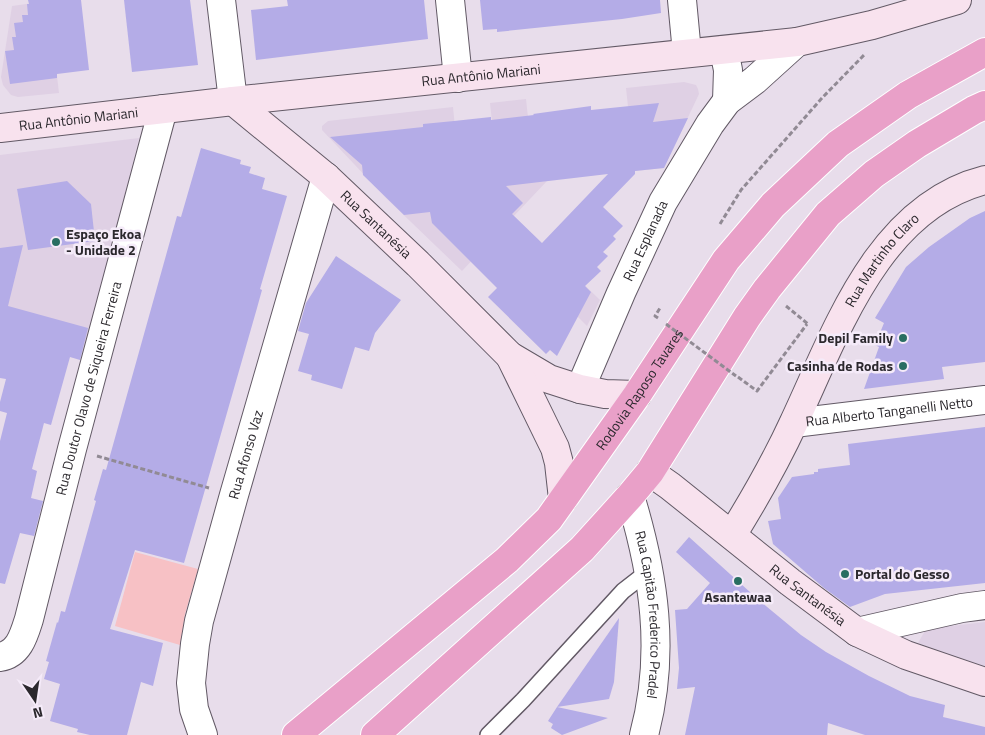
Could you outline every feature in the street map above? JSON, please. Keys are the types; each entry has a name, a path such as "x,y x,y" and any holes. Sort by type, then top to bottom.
{"highway":[{"name":"Rodovia Raposo Tavares","path":"296,735 507,560 549,519 637,395 726,260 773,205 838,144 908,94 985,52"},
{"path":"376,735 582,549 630,496 650,472 747,317 767,289 828,214 874,174 917,144 985,105"}],"main road":[{"name":"Rua Antônio Mariani","path":"0,128 233,101 797,42 872,25 917,5 957,0"},
{"name":"Rua Santanésia","path":"233,101 326,177 418,264 510,356 549,379 605,394 637,395"},
{"name":"Rua Martinho Claro","path":"732,535 767,478 859,286 881,255 906,227 926,209 945,197 985,180"},
{"name":"Rua Santanésia","path":"510,356 556,448 563,498"},
{"name":"Rua Santanésia","path":"650,472 857,632 906,655 985,682"}],"street":[{"path":"221,0 233,101"},
{"path":"450,0 458,78"},
{"path":"682,0 687,53"},
{"name":"Rua Esplanada","path":"580,388 663,202 710,124 727,101 755,80 797,42"},
{"path":"724,50 728,70 727,101"},
{"name":"Rua Doutor Olavo de Siqueira Ferreira","path":"0,657 12,652 20,643 30,619 72,449 163,109"},
{"name":"Rua Afonso Vaz","path":"203,735 194,709 191,683 195,644 209,584 326,177"},
{"name":"Rua Alberto Tanganelli Netto","path":"794,423 985,400"},
{"name":"Rua Capitão Frederico Pradel","path":"630,496 650,570 656,639 655,673 644,735"},
{"path":"857,632 962,608 985,605"}],"lane":[{"path":"488,735 530,693 623,591 650,570"}],"path":[{"path":"716,230 741,190 822,98 868,52 872,25"},
{"path":"666,324 757,391 807,324"},
{"path":"72,449 234,496"}],"shaded area":[{"path":"48,1 59,93 18,97 11,95 3,85 1,77 12,6"},
{"path":"684,82 696,85 699,94 664,168 635,171 626,88"},
{"path":"526,99 535,182 547,181 462,271 386,198 322,130 322,126 328,121 453,107 460,177 499,186 490,103"},
{"name":"Espaço Ekoa - Unidade 2","path":"139,138 83,360 0,339 0,155"},
{"path":"548,250 600,300 587,326 549,288"},
{"path":"135,552 198,569 185,614 180,645 115,626"},
{"path":"985,622 985,667 965,662 918,643 926,629"}],"building":[{"path":"28,0 81,0 89,70 57,74 57,78 10,84 5,51 14,50 12,37 16,37 14,23 23,22 22,15 28,15"},
{"path":"124,0 190,0 198,65 132,72"},
{"path":"287,0 424,0 428,39 256,60 251,10 288,6"},
{"path":"480,0 660,0 661,13 497,32 497,29 483,30"},
{"path":"659,103 653,122 688,118 664,168 635,171 635,174 603,207 623,226 613,236 616,239 603,252 608,256 597,267 601,271 585,286 591,292 557,356 550,350 546,354 488,297 497,288 432,223 430,212 404,215 363,175 362,165 330,137 423,127 423,124 491,117 491,120 534,115 591,106 591,110","holes":["608,174 542,243 512,214 523,203 506,186"]},
{"path":"201,148 241,160 240,164 251,167 249,173 265,178 262,189 287,196 184,563 135,550 110,629 163,643 153,686 141,682 127,735 90,735 77,732 78,729 50,721 60,684 44,679 49,662 46,661 61,611 65,612 96,501 94,500 103,469 106,470 177,216 181,217"},
{"path":"67,181 91,204 95,241 28,250 17,189"},
{"path":"985,211 985,362 942,367 944,379 864,389 879,347 875,345 884,323 875,318 906,267 929,247 970,218"},
{"path":"23,245 8,306 88,328 80,360 70,357 51,425 44,423 32,469 37,471 31,498 43,501 34,536 20,533 5,584 0,583 0,441 7,413 0,411 0,402 6,379 0,378 0,248"},
{"path":"336,256 401,300 375,333 369,351 355,347 342,389 311,380 312,375 298,371 309,334 298,331 306,303"},
{"path":"985,427 985,583 885,594 850,607 824,588 773,544 768,521 781,519 778,498 792,477 814,474 814,472 818,472 818,469 850,465 848,444"},
{"path":"689,537 761,602 801,635 826,652 910,696 945,705 943,717 985,727 985,735 865,735 828,723 827,735 685,735 695,687 677,689 679,668 675,610 687,609 710,583 676,552"},
{"path":"619,618 614,682 609,699 557,707"},
{"path":"557,707 608,718 562,735 551,728 553,724 548,721"}],"place":[{"name":"Espaço Ekoa - Unidade 2","path":"56,242"},
{"name":"Depil Family","path":"903,338"},
{"name":"Casinha de Rodas","path":"903,366"},
{"name":"Portal do Gesso","path":"845,574"},
{"name":"Asantewaa","path":"738,581"}]}
